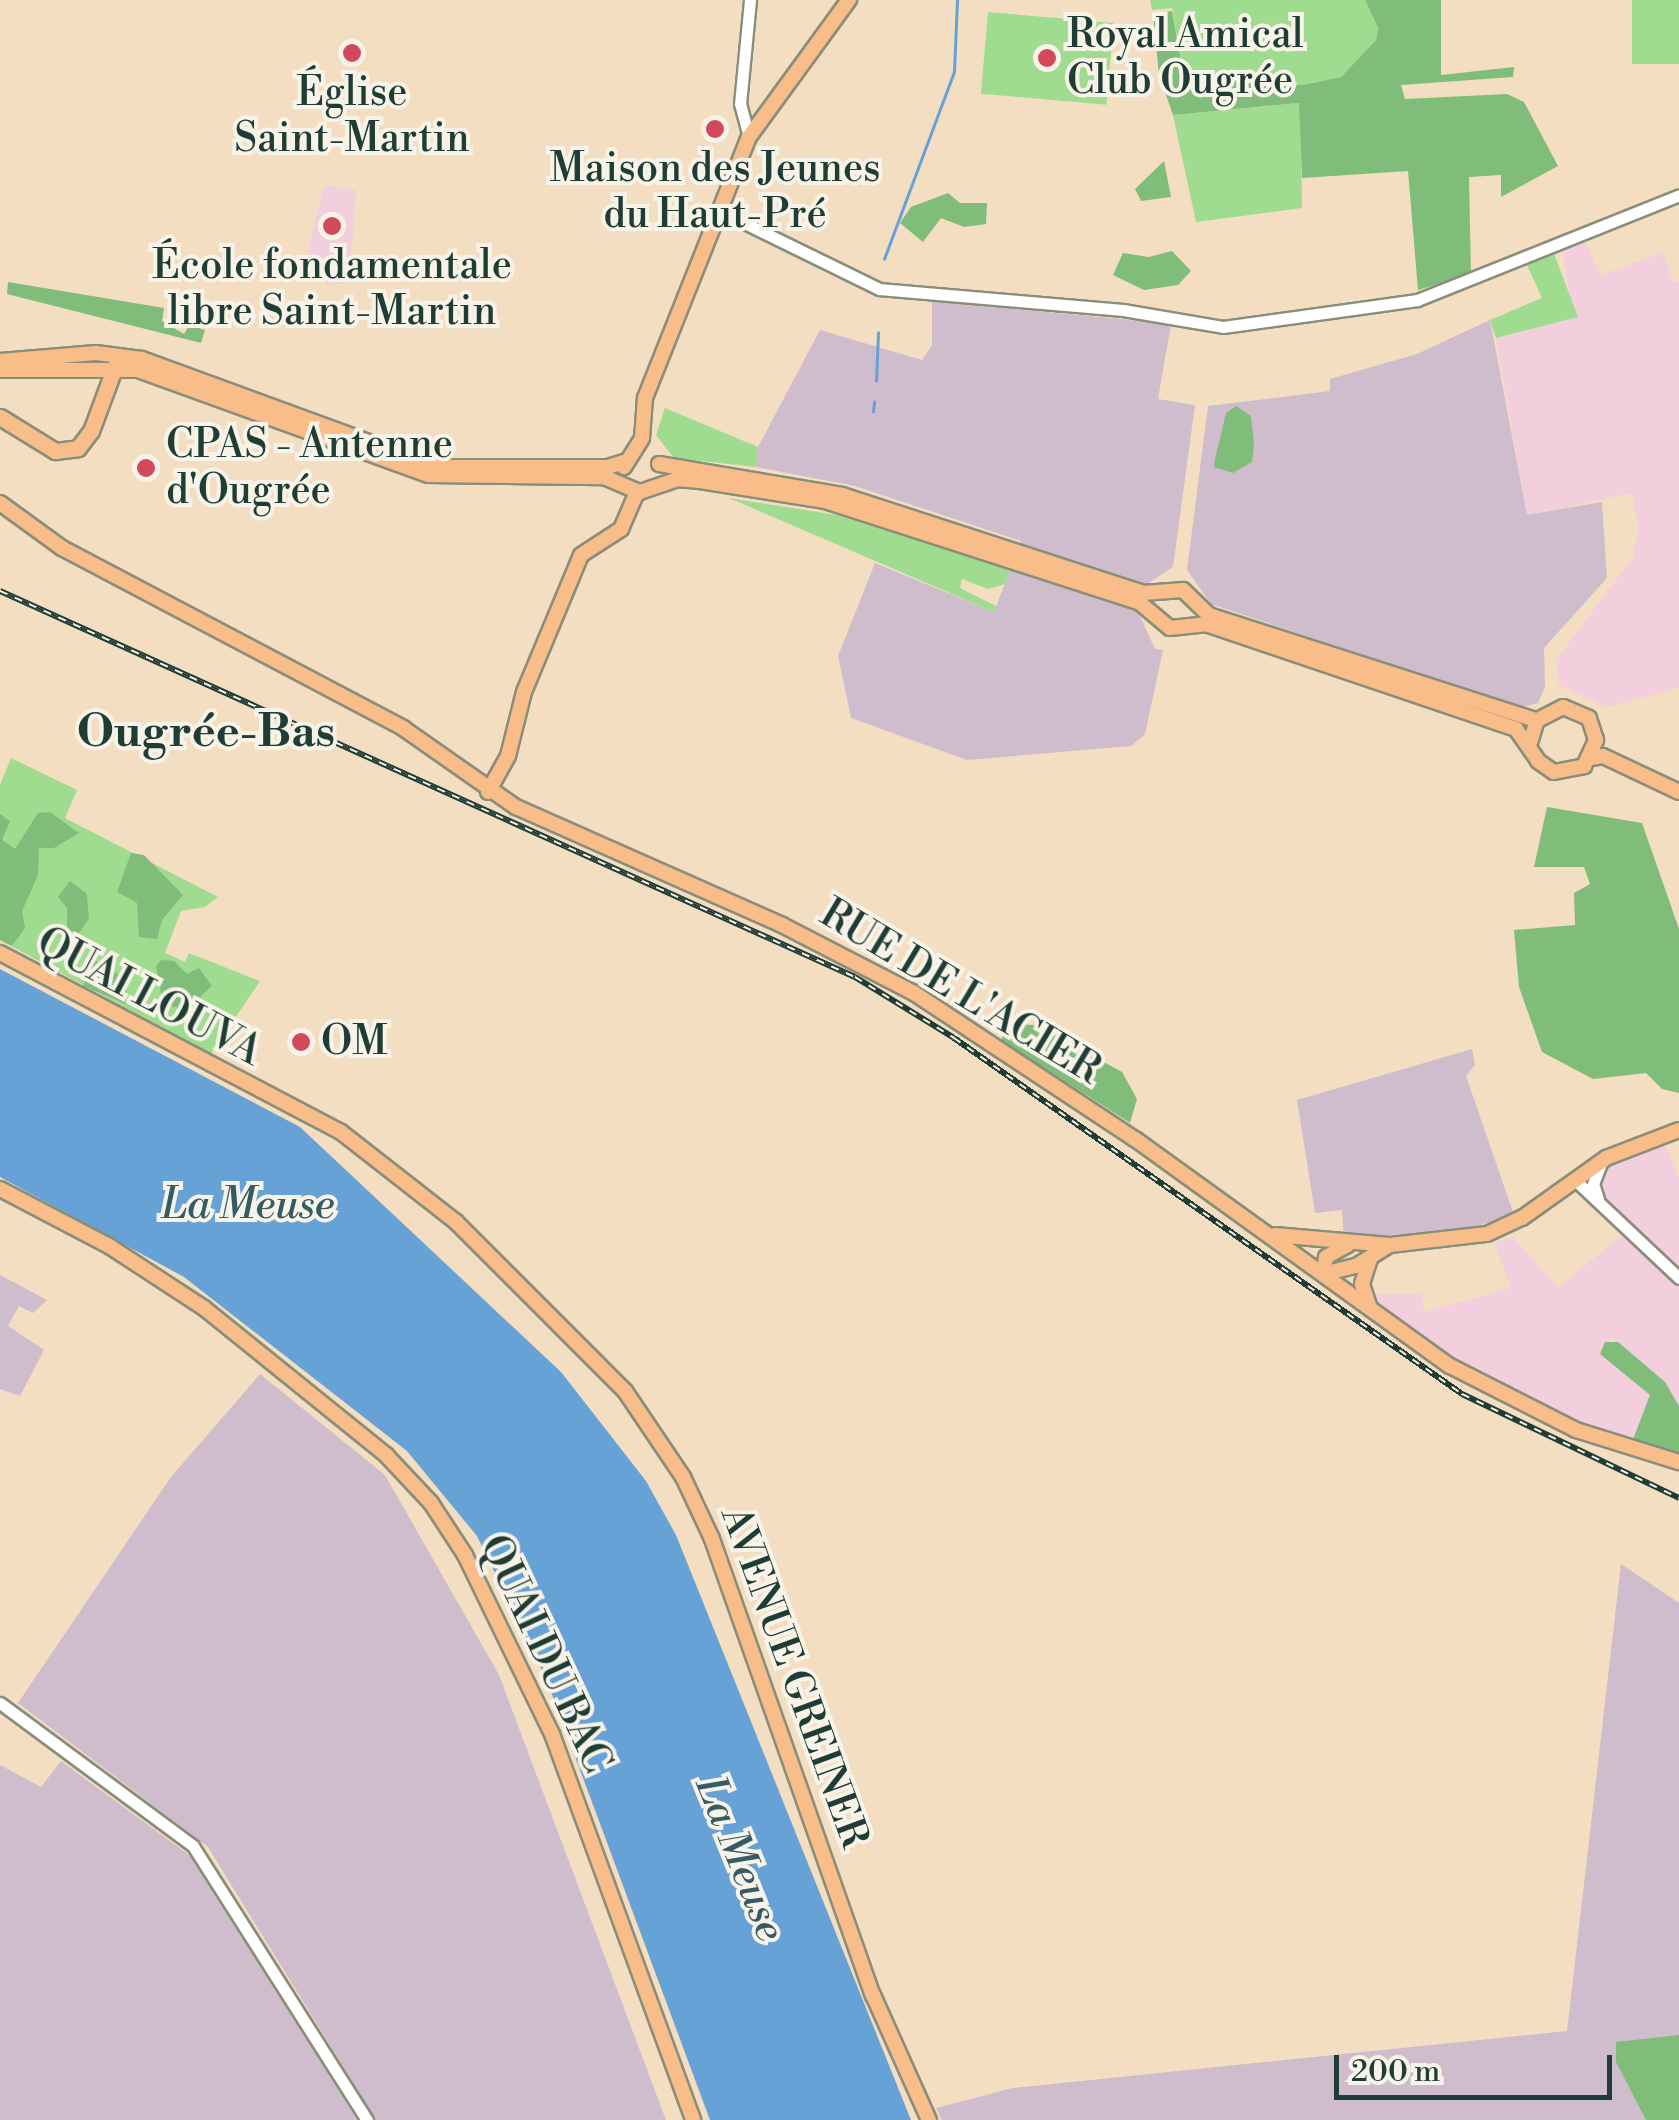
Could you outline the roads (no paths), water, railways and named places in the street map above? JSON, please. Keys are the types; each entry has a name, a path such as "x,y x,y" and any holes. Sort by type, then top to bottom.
{"highway":[{"path":"0,417 46,446 64,452 85,442 115,366"}],"main road":[{"path":"488,792 508,756 524,692 581,555 621,528 631,487 628,459 642,438 645,398 749,137 848,0"},
{"path":"0,360 96,353 142,359 437,467 608,467 628,459 656,460 842,494 1143,593 1183,590 1195,604 1242,626 1537,720"},
{"path":"0,370 115,366 167,378 428,475 631,487 677,480 740,486 859,509 1140,602 1170,628 1188,624 1516,729 1530,742 1538,762 1554,772 1575,771 1591,758 1602,756 1679,792"},
{"path":"642,438 656,460 656,486"},
{"name":"RUE DE L'ACIER","path":"0,503 62,548 404,728 488,792 782,924 914,993 1269,1234 1376,1318 1539,1413 1602,1441 1679,1462"},
{"path":"1156,616 1155,604 1165,590"},
{"path":"1188,624 1195,604"},
{"path":"1530,742 1537,720 1554,708 1576,709 1589,718 1596,740 1591,758"},
{"path":"1596,740 1679,782"},
{"name":"QUAI LOUVA","path":"0,954 322,1122 430,1200 533,1295"},
{"path":"1269,1234 1390,1245 1496,1231 1603,1160 1679,1130"},
{"name":"QUAI DU BAC","path":"0,1189 109,1246 225,1324 386,1456 431,1502 465,1555 560,1752 693,2120"},
{"path":"1348,1244 1326,1256 1323,1274 1370,1259 1390,1245"},
{"path":"1370,1259 1362,1290 1376,1318"},
{"name":"AVENUE GREINER","path":"533,1295 632,1399 695,1500 882,2018 929,2120"}],"street":[{"path":"749,137 740,104 750,0"},
{"path":"720,211 879,290 1122,310 1213,326 1417,300 1679,194"},
{"path":"1598,1204 1593,1184 1603,1160"},
{"path":"1574,1179 1679,1278"},
{"path":"0,1703 192,1846 367,2120"}],"water":[{"name":"La Meuse","path":"0,969 300,1127 561,1372 646,1481 676,1535 911,2120 710,2120 547,1681 477,1536 407,1451 184,1277 0,1177"}],"waterway":[{"path":"884,259 954,72 957,0"},
{"path":"876,381 878,333"},
{"path":"873,412 874,402"}],"railway":[{"path":"0,591 855,977 954,1038 1462,1394 1679,1498"}],"place":[{"name":"Église Saint-Martin","path":"352,53"},
{"name":"Royal Amical Club Ougrée","path":"1047,58"},
{"name":"Maison des Jeunes du Haut-Pré","path":"715,129"},
{"name":"École fondamentale libre Saint-Martin","path":"332,226"},
{"name":"CPAS - Antenne d'Ougrée","path":"146,468"},
{"name":"OM","path":"301,1042"}],"district":[{"name":"Ougrée-Bas","path":"206,733"}]}
